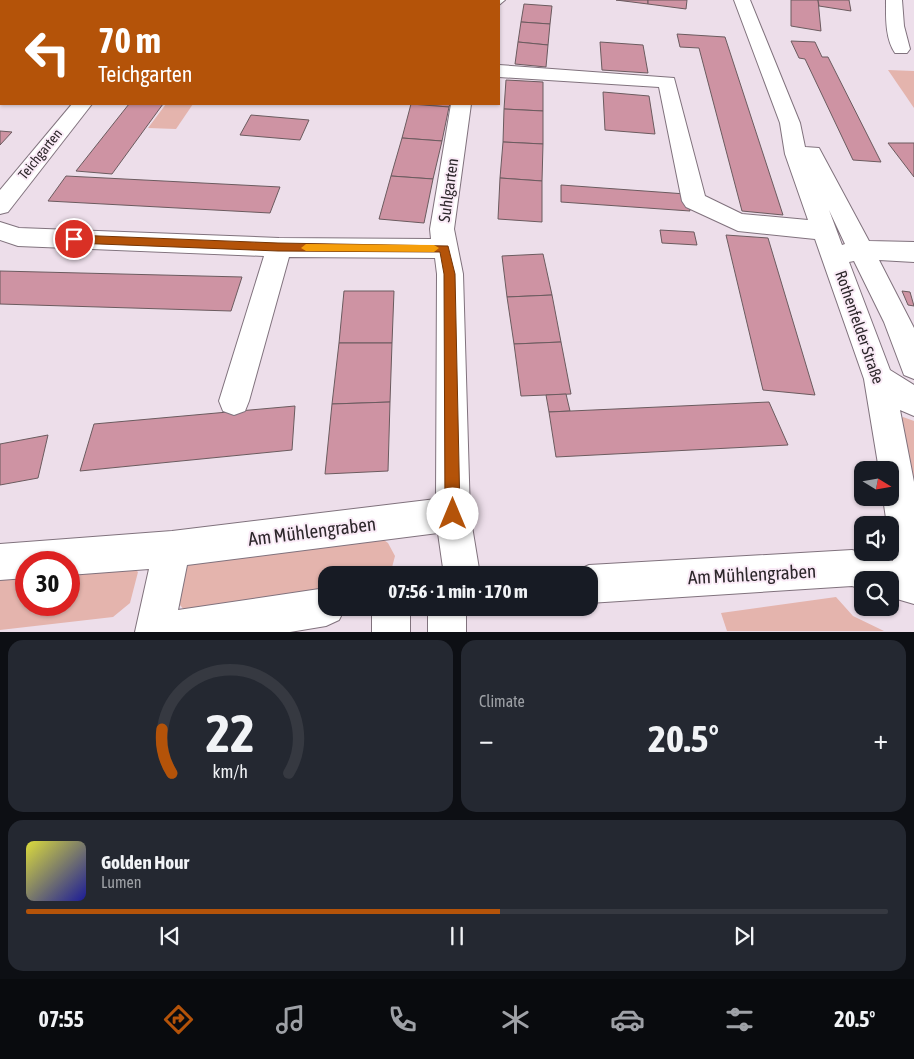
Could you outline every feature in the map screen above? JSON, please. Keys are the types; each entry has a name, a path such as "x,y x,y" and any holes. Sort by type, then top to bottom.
{"street":[{"name":"Rothenfelder Straße","path":"742,0 790,123 796,154 879,379 914,577"},
{"path":"894,3 910,12"},
{"path":"894,3 895,26 910,51"},
{"path":"500,71 667,82 694,200 738,222 826,231"},
{"name":"Teichgarten","path":"0,206 81,105"},
{"name":"Suhlgarten","path":"461,105 442,229 450,274 453,514 461,566"},
{"name":"Rothenfelder Straße","path":"790,123 813,155 863,250 898,322 914,366"},
{"path":"0,231 18,237 278,247 444,248"},
{"path":"234,401 278,247"},
{"name":"Rothenfelder Straße","path":"835,256 863,250 914,252"},
{"path":"879,379 914,402"},
{"name":"Am Mühlengraben","path":"0,562 172,549 453,514"},
{"path":"154,632 172,549"},
{"name":"Am Mühlengraben","path":"598,583 852,568 914,585"},
{"path":"158,632 318,609"},
{"path":"391,616 391,632"},
{"path":"447,616 447,632"}],"shaded area":[{"path":"888,70 914,71 914,108"},
{"path":"165,105 192,105 176,129 148,128"},
{"path":"903,417 914,421 914,479 899,421"},
{"path":"377,535 388,543 395,556 392,566 318,566 318,594 185,611 175,599 183,570 201,555"},
{"path":"128,562 138,572 130,603 113,617 0,630 0,573 15,572 15,616 80,616 80,566"},
{"path":"836,597 853,616 884,631 727,631 721,613"}],"building":[{"path":"616,0 648,0 648,4"},
{"path":"648,0 687,0 686,9 648,4"},
{"path":"791,0 818,0 821,31 791,26"},
{"path":"818,0 849,0 851,11 819,6"},
{"path":"524,4 552,6 550,24 521,22"},
{"path":"521,22 550,24 548,45 518,42"},
{"path":"677,34 725,37 783,215 742,211 699,48 680,47"},
{"path":"791,41 815,42 822,57 828,57 881,162 853,160 805,59 799,58"},
{"path":"518,42 548,45 546,67 515,64"},
{"path":"600,42 643,45 648,73 602,70"},
{"path":"506,80 543,82 543,111 504,109"},
{"path":"603,92 649,96 655,134 605,130"},
{"path":"128,105 162,105 112,174 76,171"},
{"path":"411,105 449,107 442,141 402,138"},
{"path":"424,105 450,105 449,107"},
{"path":"504,109 543,111 543,144 503,142"},
{"path":"251,115 309,120 300,140 240,135"},
{"path":"0,131 12,132 0,145"},
{"path":"402,138 442,141 433,179 391,176"},
{"path":"503,142 543,144 542,181 500,178"},
{"path":"888,143 914,143 914,177"},
{"path":"66,176 280,187 270,213 48,201"},
{"path":"391,176 433,179 424,223 379,219"},
{"path":"500,178 542,181 542,222 498,219"},
{"path":"561,185 686,194 690,211 561,202"},
{"path":"660,230 694,232 697,245 662,243"},
{"path":"726,235 768,238 815,395 763,390"},
{"path":"543,254 552,295 507,297 502,256"},
{"path":"0,271 242,277 231,311 0,304"},
{"path":"344,291 394,291 392,343 339,343"},
{"path":"902,291 910,292 914,306 908,305"},
{"path":"552,295 561,342 514,344 507,297"},
{"path":"561,342 571,394 521,396 514,344"},
{"path":"339,343 392,343 390,402 332,404"},
{"path":"566,394 570,411 549,412 546,395"},
{"path":"390,402 388,471 325,474 332,404"},
{"path":"769,402 788,445 556,457 549,412"},
{"path":"295,406 292,450 80,471 94,424"},
{"path":"48,435 38,478 0,485 0,444"}],"slow traffic":[{"path":"306,248 434,248"}],"route":[{"path":"74,239 278,247 444,248 450,274 453,514"}]}
